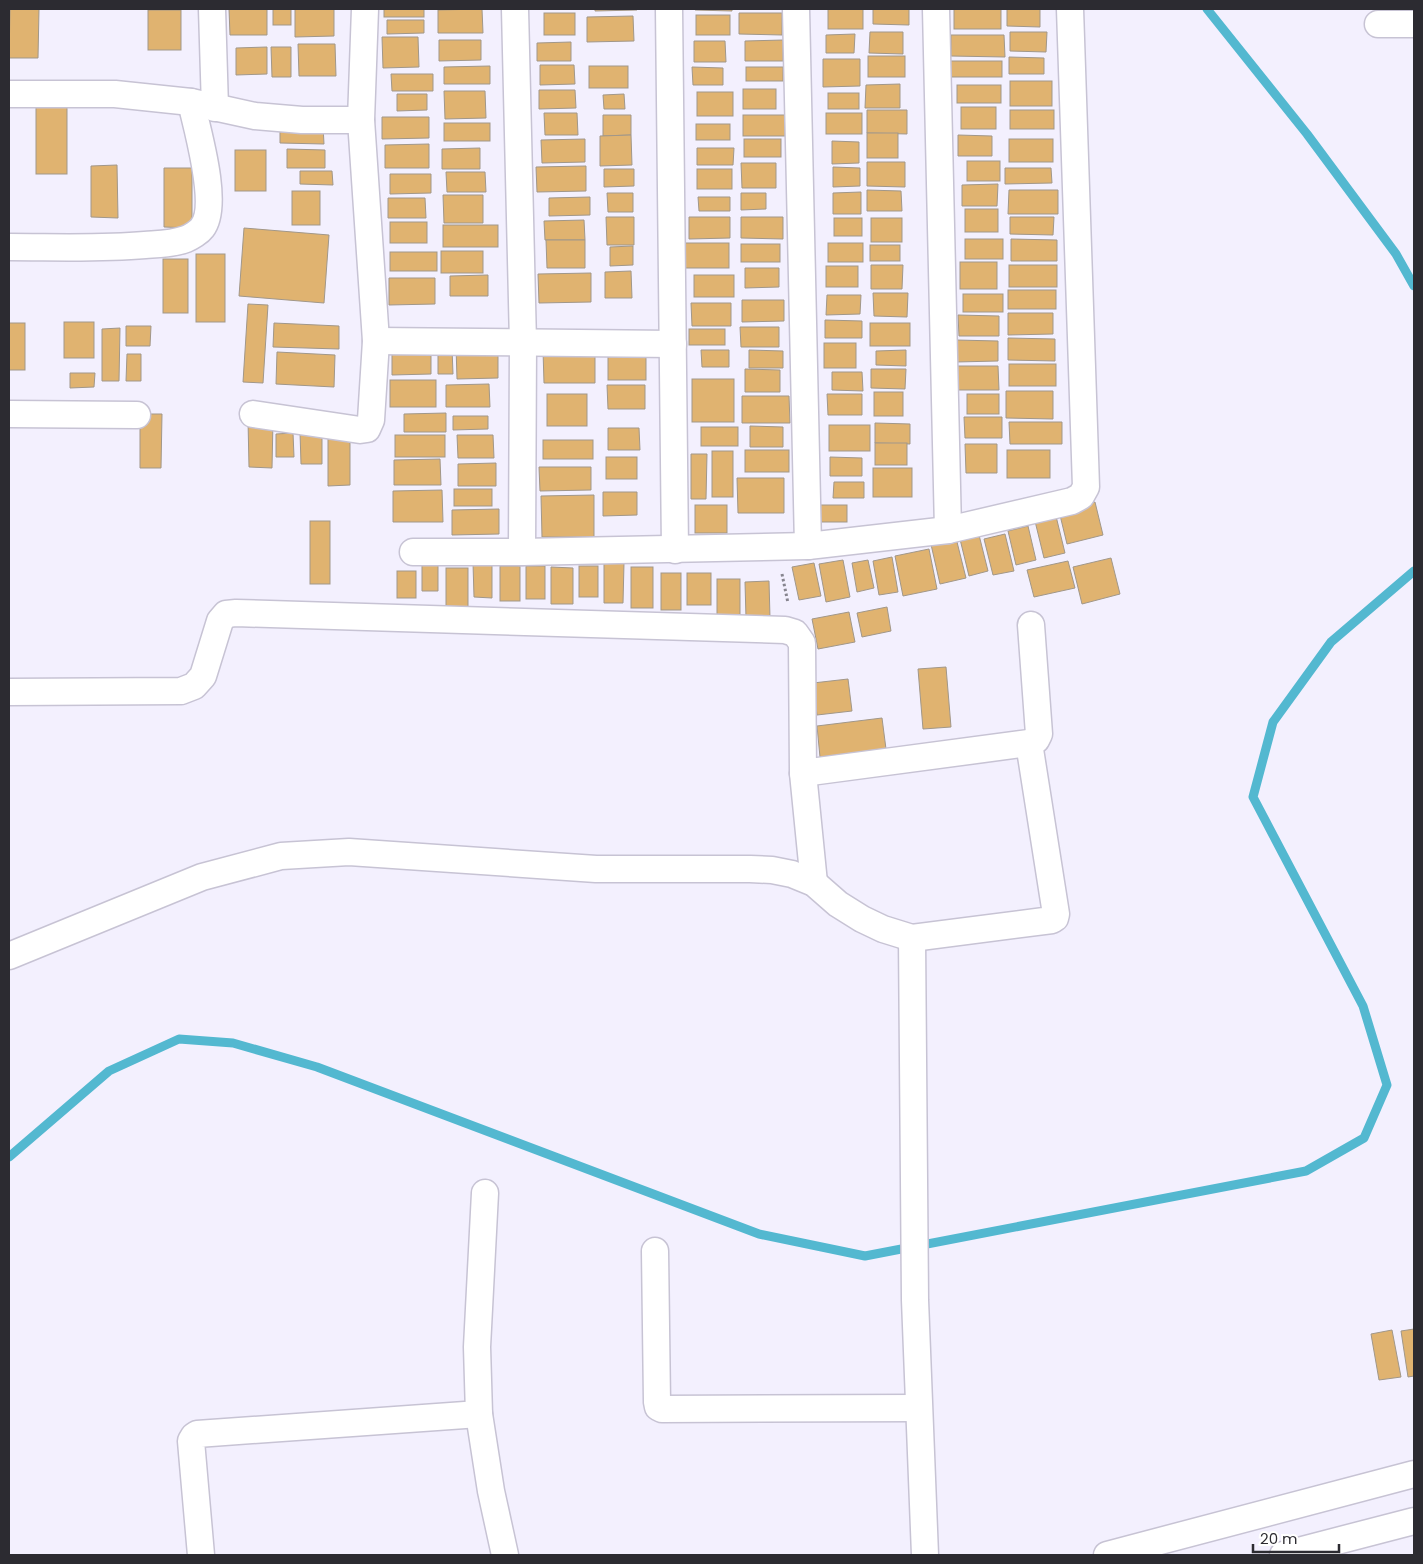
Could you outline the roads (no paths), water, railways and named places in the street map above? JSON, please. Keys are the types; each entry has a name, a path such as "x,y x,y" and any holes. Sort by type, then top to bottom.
{"street":[{"path":"9,247 122,247 170,243 188,239 202,228 208,213 209,189 204,162 203,105 212,9"},
{"path":"253,414 360,430 367,429 372,420 376,341 361,120 365,9"},
{"path":"515,9 523,343 522,552"},
{"path":"669,9 676,550"},
{"path":"796,9 808,546"},
{"path":"936,9 948,530"},
{"path":"413,552 676,550 808,546 948,530 1072,501 1080,496 1086,487 1070,9"},
{"path":"1378,24 1414,24"},
{"path":"9,94 115,94 203,105 255,116 302,120 361,120"},
{"path":"376,341 673,344"},
{"path":"9,414 138,415"},
{"path":"9,692 181,691 194,686 203,676 220,621 226,614 236,613 785,630 795,633 802,643 803,773 814,883"},
{"path":"803,773 1036,740 1039,737 1031,625"},
{"path":"9,956 202,878 281,856 349,852 596,870 772,870 792,874 814,883 838,904 862,918 883,929 912,938 1052,920 1056,914 1030,742"},
{"path":"912,938 913,1208 918,1408 925,1555"},
{"path":"485,1193 477,1347 479,1414 491,1491 505,1555"},
{"path":"655,1251 658,1407 662,1409 918,1408"},
{"path":"201,1555 191,1441 194,1436 207,1433 479,1414"},
{"path":"1107,1555 1414,1474"},
{"path":"1283,1555 1374,1543 1414,1521"}],"waterway":[{"path":"1207,9 1307,134 1396,254 1414,286"},
{"path":"9,1157 109,1071 179,1039 233,1043 317,1067 759,1234 865,1256 1306,1171 1364,1138 1387,1085 1363,1006 1253,797 1273,722 1331,642 1414,571"}]}
